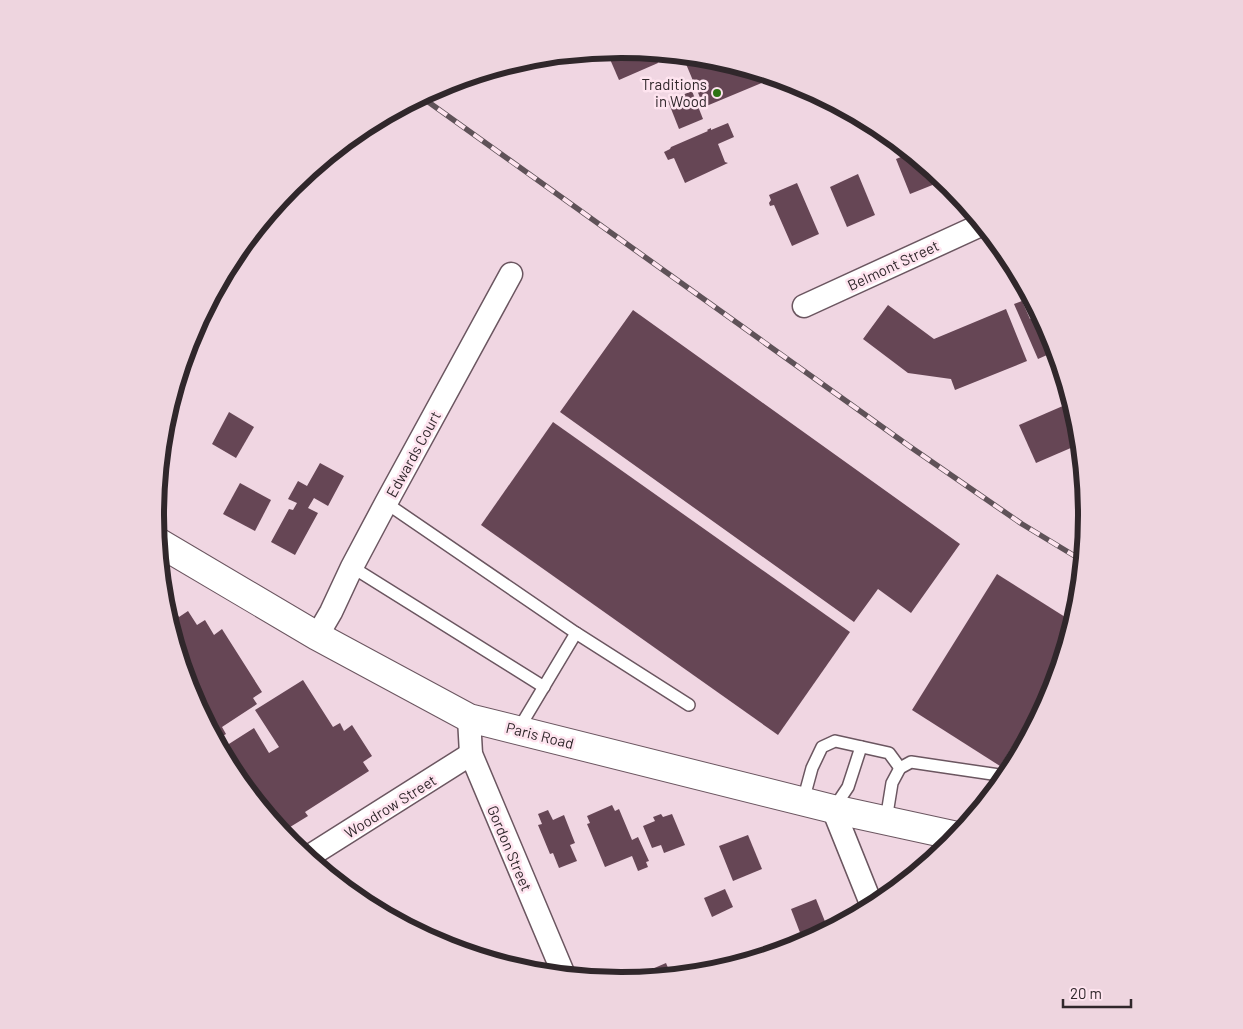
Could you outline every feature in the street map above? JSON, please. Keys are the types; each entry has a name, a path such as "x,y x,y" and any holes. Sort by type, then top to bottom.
{"main road":[{"name":"Paris Road","path":"166,551 469,718 833,809 949,834"}],"street":[{"name":"Belmont Street","path":"804,306 977,227"},
{"name":"Edwards Court","path":"317,636 386,503 511,274"},
{"name":"Gordon Street","path":"469,718 471,754 561,968"},
{"name":"Woodrow Street","path":"314,853 471,754"},
{"path":"833,809 869,898"}],"lane":[{"path":"386,503 576,633 688,704"},
{"path":"352,567 544,687"},
{"path":"518,730 576,633"},
{"path":"803,801 812,768 822,747 835,741 889,753 900,768"},
{"path":"833,809 848,787 861,746"},
{"path":"886,820 892,783 900,768 911,762 997,775"}],"building":[{"path":"609,58 656,58 658,63 619,80"},
{"name":"Traditions in Wood","path":"689,62 711,66 766,81 704,107 686,64"},
{"path":"692,91 703,119 679,129 668,101"},
{"path":"728,123 734,137 718,144 725,162 728,163 685,183 674,158 668,160 664,152 711,128 711,130"},
{"path":"904,156 937,183 910,194 896,159"},
{"path":"858,174 875,215 847,227 830,187"},
{"path":"797,183 819,234 792,246 774,205 770,206 771,200 769,195"},
{"path":"1022,301 1030,319 1034,318 1049,354 1038,359 1014,304"},
{"path":"888,305 934,339 1006,309 1027,361 955,390 951,379 908,373 863,339"},
{"path":"633,310 960,544 911,613 878,589 854,622 560,412"},
{"path":"1065,405 1074,447 1036,463 1019,425"},
{"path":"229,412 254,427 236,458 212,444"},
{"path":"553,422 850,632 778,735 481,525"},
{"path":"320,463 344,476 328,506 314,498 308,508 318,513 295,555 271,542 289,509 293,510 297,503 288,499 298,481 307,486"},
{"path":"240,483 271,500 255,531 223,514"},
{"path":"997,574 1067,618 1044,689 1032,714 1000,766 912,710"},
{"path":"174,610 179,617 188,611 197,625 205,620 214,635 222,629 262,692 253,698 257,704 222,727 226,734 222,736 199,689 180,633"},
{"path":"303,680 333,727 340,723 344,731 352,725 372,756 363,762 369,771 305,812 308,816 289,828 259,793 227,745 254,728 269,753 279,747 255,710"},
{"path":"612,805 615,811 619,809 632,840 638,837 649,861 646,862 648,867 638,871 632,856 605,867 587,824 590,823 587,816"},
{"path":"548,810 553,820 564,815 575,843 570,845 577,861 559,868 553,853 550,854 538,825 542,824 538,814"},
{"path":"661,814 663,817 672,814 685,845 664,853 661,845 652,848 643,826 655,821 653,817"},
{"path":"748,835 762,869 733,881 719,846"},
{"path":"725,889 733,907 712,917 704,898"},
{"path":"816,899 826,923 801,935 791,909"},
{"path":"666,963 669,969 651,971 647,971"}],"railway":[{"path":"427,101 909,446 1022,524 1077,557"}],"place":[{"name":"Traditions in Wood","path":"717,93"}]}
